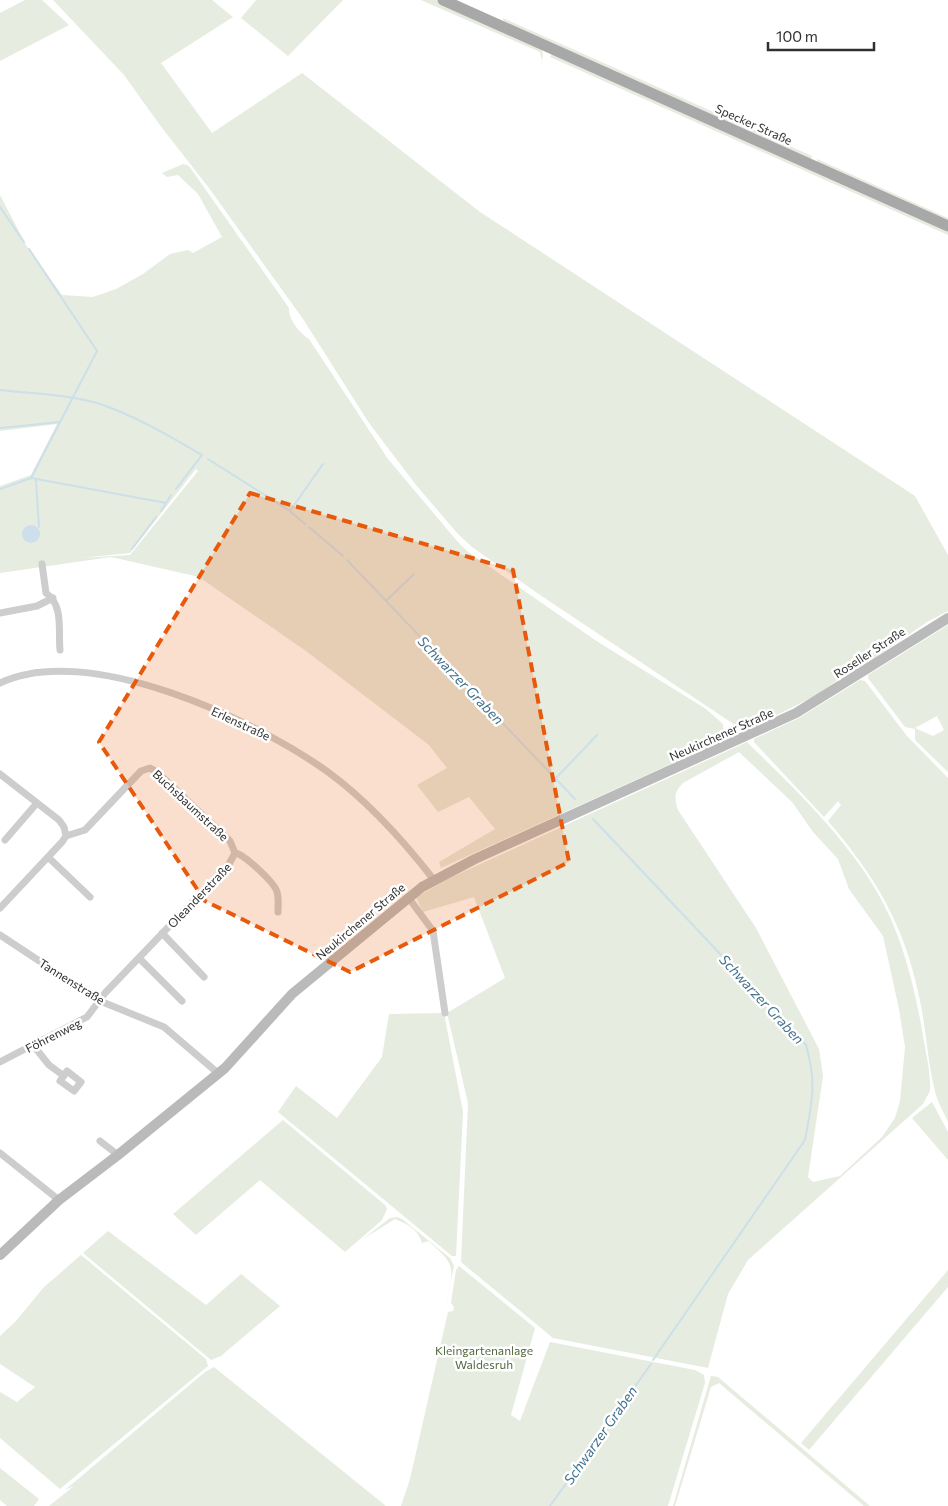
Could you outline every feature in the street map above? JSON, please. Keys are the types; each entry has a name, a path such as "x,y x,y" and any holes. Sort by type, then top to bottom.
{"main road":[{"name":"Specker Straße","path":"444,0 948,226"}],"street":[{"path":"42,564 46,593 54,598 58,607 60,650"},
{"path":"0,612 37,606 54,598"},
{"name":"Roseller Straße","path":"805,708 948,618"},
{"name":"Erlenstraße","path":"0,683 34,674 85,671 167,692 233,719 288,747 345,786 377,814 434,880"},
{"name":"Neukirchener Straße","path":"0,1255 58,1200 118,1156 219,1074 236,1058 292,994 354,944 408,896 434,880 805,708"},
{"name":"Buchsbaumstraße","path":"66,836 85,830 141,771 150,768 157,772 230,841 235,855 247,859 275,887 278,897 278,912"},
{"path":"0,908 66,836 59,820 1,776"},
{"path":"5,840 37,803"},
{"name":"Oleanderstraße","path":"100,1001 235,855"},
{"path":"48,857 90,898"},
{"path":"408,896 434,931 445,1013"},
{"name":"Oleanderstraße","path":"162,933 204,977"},
{"name":"Tannenstraße","path":"1,938 100,1001 164,1027 219,1074"},
{"path":"139,958 182,1001"},
{"name":"Föhrenweg","path":"0,1062 87,1017 100,1001"},
{"path":"33,1045 49,1065 64,1076"},
{"path":"100,1141 118,1156"},
{"path":"0,1153 58,1200"}],"highlighted area":[{"path":"250,493 513,570 569,862 350,972 205,901 99,742"}],"green space":[{"path":"25,0 42,0 69,25 0,61 0,13"},
{"path":"53,0 212,0 233,17 161,63 212,133 302,73 480,212 915,496 948,555 948,611 927,622 856,671 853,669 815,696 744,731 540,595 472,547 457,533 416,485 369,423 303,319 209,188 124,75"},
{"path":"256,0 343,0 288,56 241,18"},
{"path":"421,0 436,0 541,48 543,58 540,67 542,60 540,52"},
{"path":"503,18 812,156 810,161 504,23"},
{"path":"552,54 948,230 948,235 550,57"},
{"path":"817,159 948,218 948,222 817,164"},
{"path":"183,164 189,166 289,308 290,317 295,326 309,339 388,459 457,541 467,551 595,640 706,709 723,724 724,734 715,744 441,868 439,862 495,829 469,797 438,812 417,785 447,768 429,745 306,651 199,577 111,557 0,573 0,486 31,475 57,424 0,431 0,195 26,245 62,295 93,297 116,289 143,274 170,254 188,250 193,253 222,237 198,194 178,175 167,177 162,173","holes":["196,469 198,471 130,555 81,558 130,553"]},
{"path":"948,625 948,772 915,740 915,729 905,727 868,678 868,675","holes":["937,716 944,730 933,736 915,728"]},
{"path":"860,680 865,681 907,736 948,778 948,1122 935,1091 913,970 896,923 886,902 860,861 828,821 841,805 838,801 824,817 754,742 754,739 799,718"},
{"path":"747,742 826,822 862,868 877,892 896,931 909,972 928,1060 930,1091 923,1104 748,1260 728,1294 708,1368 553,1338 461,1262 468,1103 447,1013 505,978 474,897 423,912 416,897 450,878","holes":["739,752 792,802 813,832 838,859 849,889 883,936 899,1009 905,1047 900,1101 895,1118 882,1137 840,1176 813,1182 808,1177 823,1076 819,1049 756,928 678,810 675,799 676,792 683,783"]},
{"path":"444,1013 463,1112 456,1256 452,1256 278,1112 296,1086 337,1118 382,1057 389,1014"},
{"path":"932,1102 948,1132 948,1160 912,1118"},
{"path":"283,1120 385,1205 387,1209 382,1220 345,1252 260,1180 196,1235 173,1214"},
{"path":"397,1217 402,1219 450,1258 454,1266 445,1308 451,1270 445,1257 428,1241 422,1243 415,1231 408,1225 395,1219 363,1239 390,1218"},
{"path":"108,1231 206,1305 241,1274 280,1306 221,1356 211,1360 83,1253"},
{"path":"81,1255 206,1359 208,1366 60,1489 0,1438 0,1392 17,1402 35,1387 0,1364 0,1336 16,1321 44,1287"},
{"name":"Kleingartenanlage Waldesruh","path":"459,1266 535,1328 511,1415 520,1421 550,1342 695,1370 704,1375 705,1383 668,1506 401,1506 410,1479 448,1312 453,1311 454,1307 451,1303 456,1270"},
{"path":"948,1270 948,1287 809,1450 801,1443"},
{"path":"214,1367 386,1506 49,1506 74,1486 65,1490 205,1372"},
{"path":"711,1376 718,1377 870,1506 864,1506 719,1383 711,1387 675,1506 673,1506"},
{"path":"0,1468 39,1499 34,1506 7,1506 0,1500"}],"water":[{"path":"31,525 39,530 40,534 35,542 31,543 23,538 22,534 27,526"}],"waterway":[{"path":"0,207 24,242"},
{"path":"29,249 97,351 31,478"},
{"name":"Schwarzer Graben","path":"0,390 65,396 91,401 116,410 166,434 202,455 176,489"},
{"path":"0,428 60,422"},
{"name":"Schwarzer Graben","path":"208,459 290,511 305,524"},
{"path":"290,511 323,464"},
{"path":"0,489 31,478 166,503 171,495"},
{"path":"36,480 39,527"},
{"path":"161,511 166,503"},
{"path":"132,549 156,517"},
{"name":"Schwarzer Graben","path":"309,527 343,556"},
{"name":"Schwarzer Graben","path":"347,560 575,799"},
{"path":"387,600 414,574"},
{"path":"556,778 597,735"},
{"name":"Schwarzer Graben","path":"593,819 806,1045 811,1071 812,1092 805,1140 653,1360"},
{"name":"Schwarzer Graben","path":"550,1506 651,1364"}]}
